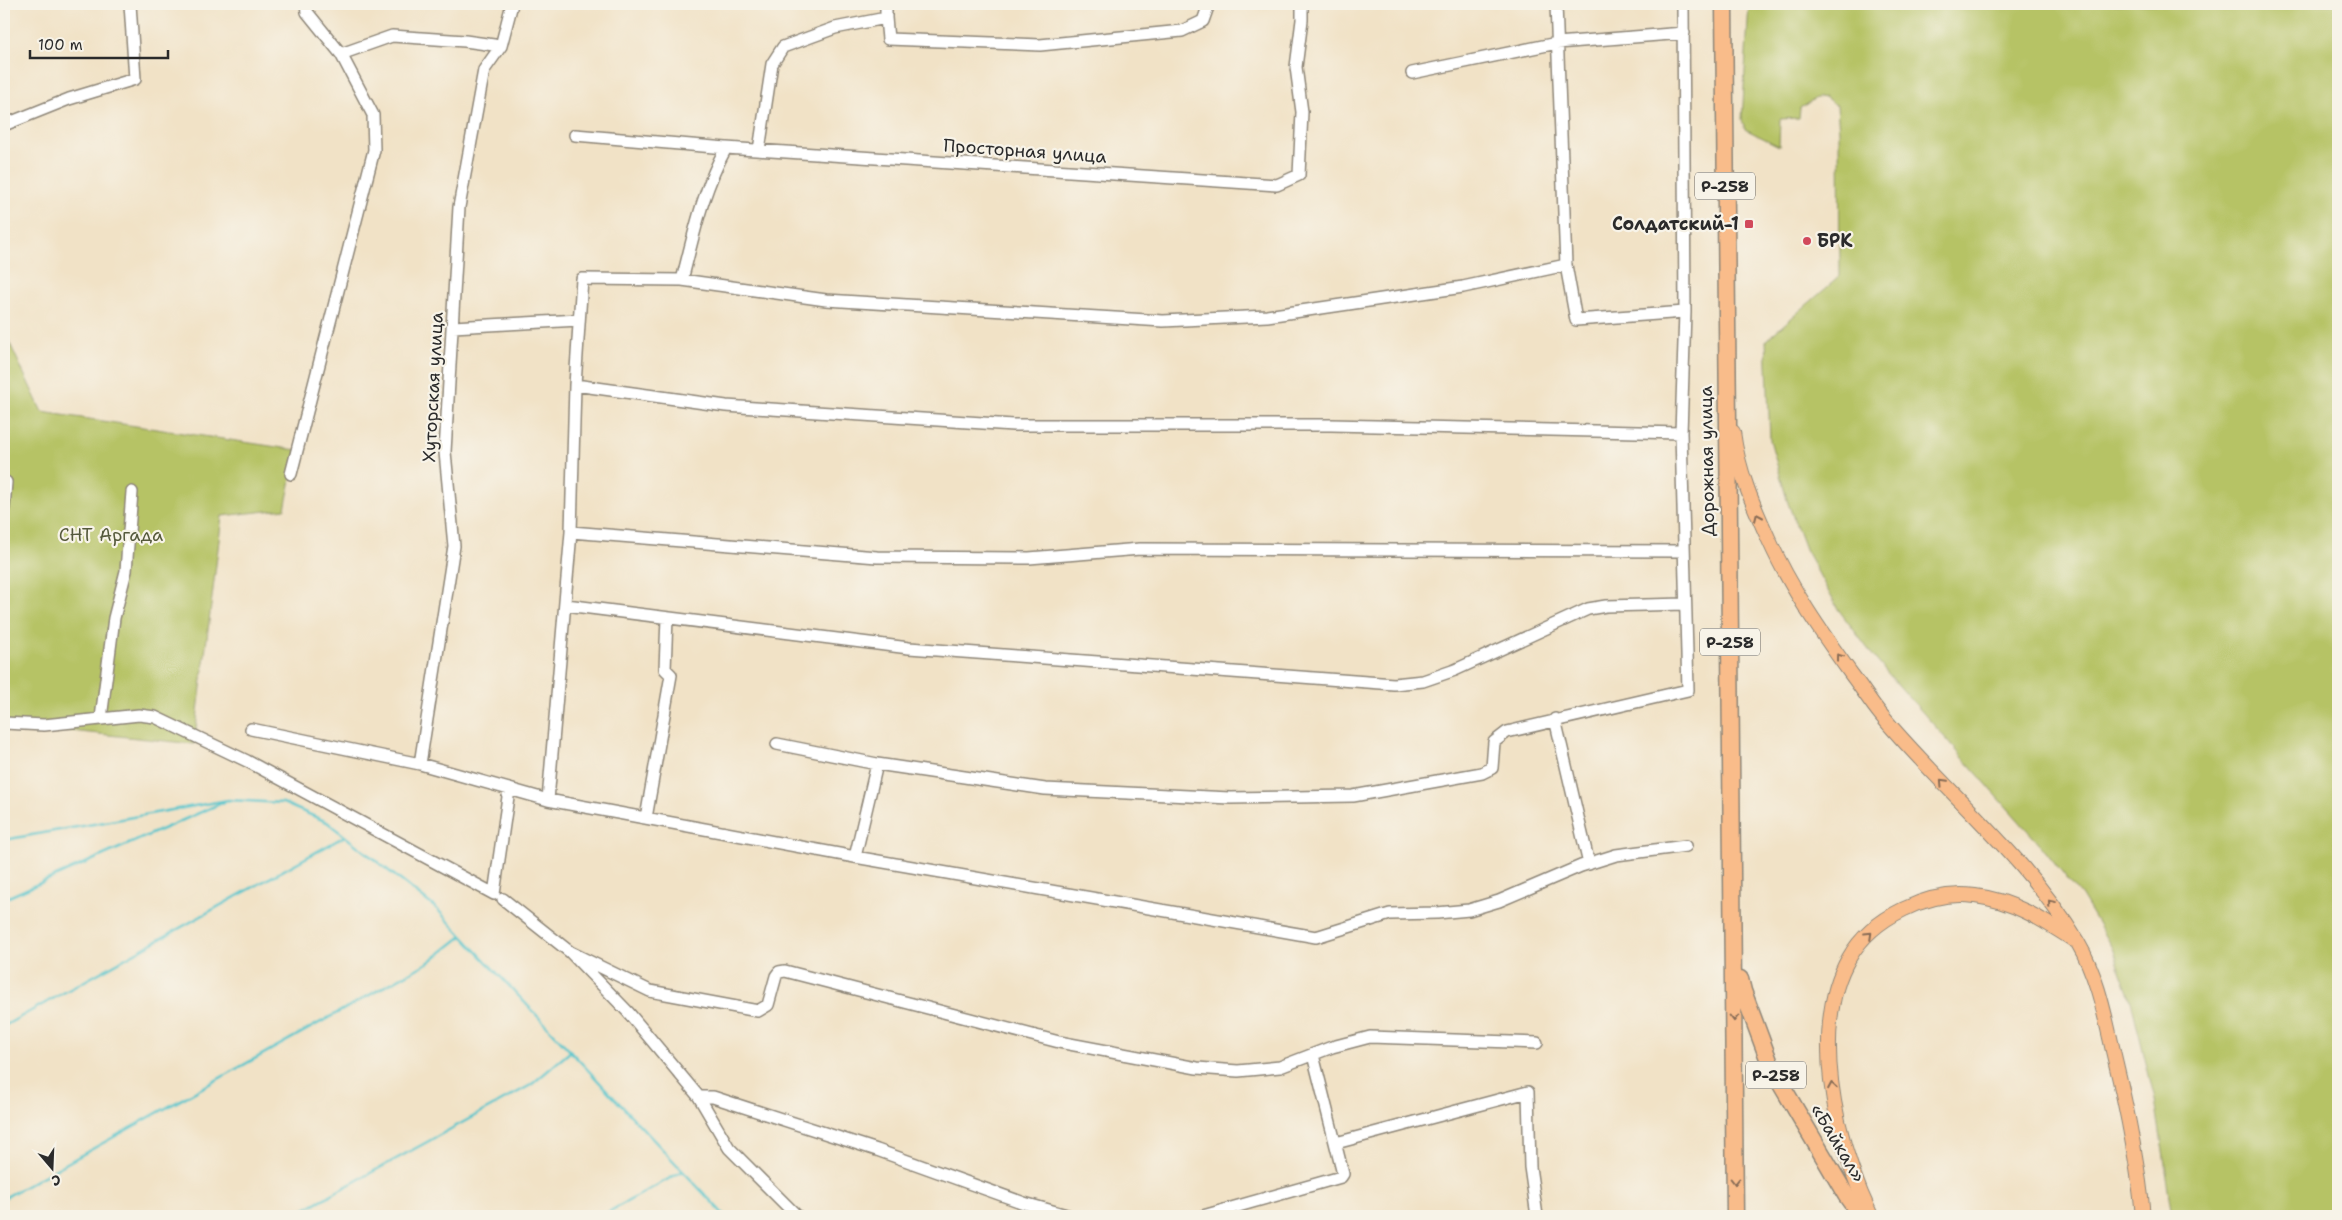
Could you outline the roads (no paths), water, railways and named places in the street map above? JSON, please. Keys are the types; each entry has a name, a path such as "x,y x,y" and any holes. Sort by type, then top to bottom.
{"highway":[{"name":"Дорожная улица","path":"1724,4 1726,368 1734,917"},
{"path":"1734,917 1735,1216"},
{"name":"«Байкал»","path":"1734,917 1743,991 1772,1069 1846,1195 1861,1216"}],"main road":[{"path":"1726,368 1734,441 1741,476 1777,559 1817,628 1881,715 2022,868 2058,911 2090,967 2102,1002 2139,1167 2144,1216"},
{"path":"1871,1216 1860,1194 1842,1134 1832,1086 1828,1053 1830,1020 1836,988 1850,956 1868,934 1899,911 1935,898 1953,895 1975,896 2023,909 2078,944"}],"street":[{"path":"4,125 69,99 135,79 130,4"},
{"path":"341,54 392,36 465,41 501,46 512,4"},
{"path":"886,4 888,39 1040,45 1182,31 1203,21 1209,4"},
{"name":"Просторная улица","path":"575,135 726,148 1277,185 1299,175 1302,112 1296,67 1302,20 1302,4"},
{"path":"1556,4 1566,265 1576,320 1685,312"},
{"path":"777,744 877,764 1045,789 1230,798 1353,796 1482,773 1492,768 1494,742 1499,736 1507,732 1555,719 1688,690 1681,433 1685,312 1683,4"},
{"path":"291,474 374,150 373,115 341,54 306,8"},
{"path":"759,150 772,64 784,47 835,28 886,18"},
{"path":"1412,73 1557,43 1684,34"},
{"name":"Хуторская улица","path":"420,764 454,546 445,452 459,207 484,70 501,46"},
{"path":"682,280 704,193 726,148"},
{"path":"548,800 572,532 575,385 582,279 682,280 826,300 1163,321 1267,316 1464,287 1566,265"},
{"path":"453,327 580,320"},
{"path":"575,385 726,406 1013,425 1331,424 1681,433"},
{"path":"4,508 6,482"},
{"path":"101,718 114,618 126,571 132,492"},
{"path":"572,532 877,556 1029,558 1140,549 1683,551"},
{"path":"566,605 909,648 1394,684 1423,681 1455,670 1588,609 1606,606 1685,604"},
{"path":"646,818 671,675 665,669 667,618"},
{"path":"4,723 44,725 139,715 156,717 247,762 494,894 509,790"},
{"path":"1555,719 1589,864"},
{"path":"252,729 420,764 548,800 855,857 1316,937 1390,914 1469,910 1499,901 1589,864 1616,855 1686,846"},
{"path":"855,857 877,764"},
{"path":"503,899 570,952 628,1012 699,1097 730,1148 797,1216"},
{"path":"570,952 650,991 758,1011 768,1005 776,976 779,972 785,971 1059,1042 1197,1068 1238,1071 1280,1067 1332,1047 1370,1037 1538,1043"},
{"path":"1203,1216 1340,1177 1343,1169 1313,1055"},
{"path":"1336,1143 1528,1092 1530,1167 1537,1216"},
{"path":"699,1097 713,1097 877,1150 1024,1203 1070,1216"}],"waterway":[{"path":"4,840 228,800 283,803 327,822 437,909 725,1216"},
{"path":"4,899 224,802"},
{"path":"4,1026 345,836"},
{"path":"4,1198 429,962 462,936"},
{"path":"292,1216 531,1085 571,1051"},
{"path":"601,1216 683,1171"}],"place":[{"name":"Солдатский-1","path":"1749,224"},
{"name":"БРК","path":"1807,241"}],"park label":[{"name":"СНТ Аргада","path":"111,535"}]}
